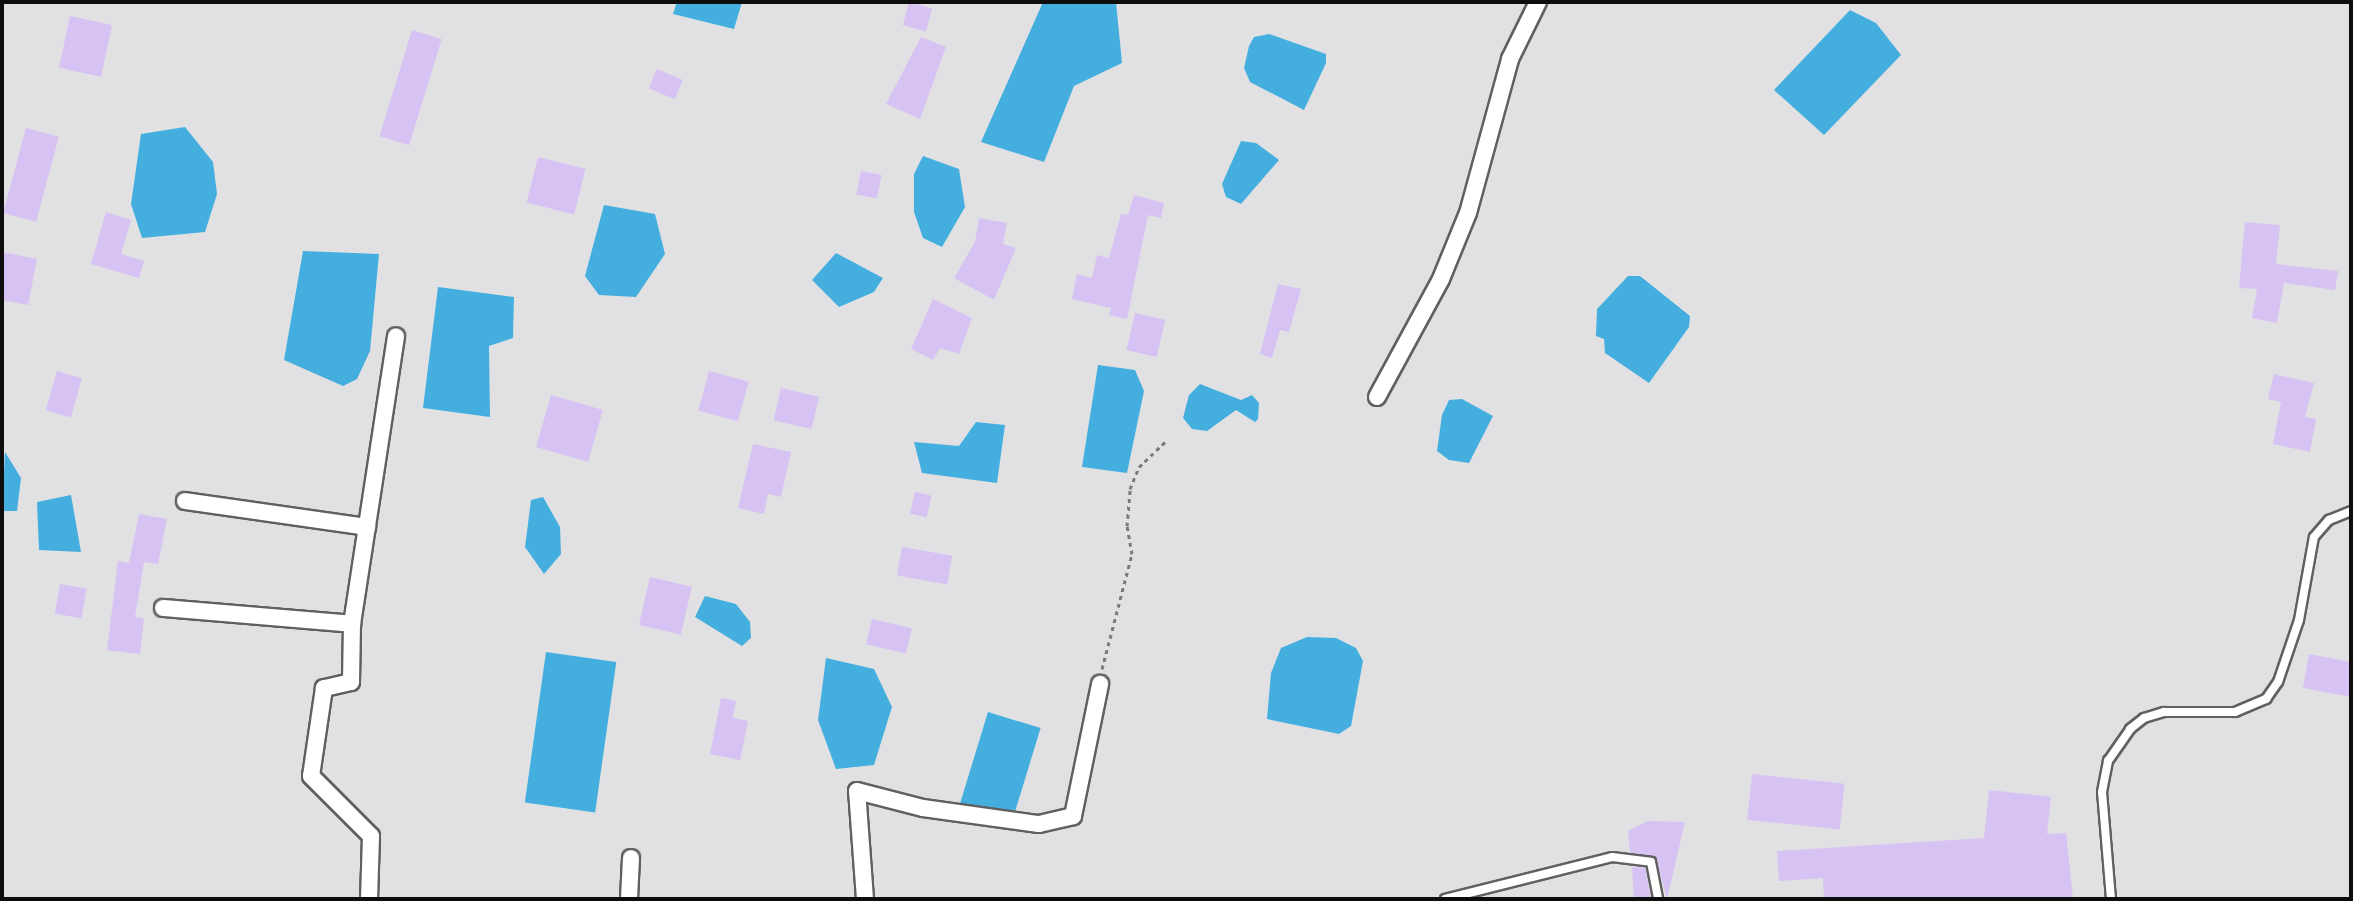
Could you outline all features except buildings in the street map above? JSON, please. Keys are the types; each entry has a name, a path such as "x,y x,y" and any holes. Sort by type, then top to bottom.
{"street":[{"path":"1377,397 1441,279 1468,213 1510,59 1538,2"},
{"path":"369,899 371,836 311,776 324,688 351,682 352,624 396,336"},
{"path":"185,501 367,527"},
{"path":"163,608 352,624"},
{"path":"865,899 857,791 923,808 1039,824 1073,816 1100,684"},
{"path":"629,899 631,858"}],"lane":[{"path":"2111,899 2102,792 2108,761 2130,729 2144,718 2164,712 2235,712 2266,699 2278,682 2299,620 2314,537 2329,520 2351,511"},
{"path":"1445,899 1612,857 1651,862 1658,899"}],"path":[{"path":"1100,684 1132,554 1127,526 1130,489 1139,467 1166,441"}],"water":[{"path":"677,2 742,2 734,29 673,14"},
{"path":"1043,2 1116,2 1122,63 1074,86 1044,162 981,142"},
{"path":"1850,10 1876,23 1901,55 1824,135 1774,90"},
{"path":"1269,34 1326,54 1326,63 1304,110 1250,82 1244,68 1249,46 1254,37"},
{"path":"185,127 213,162 217,194 205,232 142,238 131,204 141,134"},
{"path":"1241,141 1256,143 1279,160 1241,204 1226,197 1222,184"},
{"path":"923,156 959,169 965,207 942,247 923,238 914,212 914,174"},
{"path":"604,205 655,214 665,254 636,297 599,295 585,276"},
{"path":"303,251 379,254 370,351 357,379 343,386 284,360"},
{"path":"836,253 883,278 874,292 839,307 812,280"},
{"path":"1628,276 1640,276 1690,316 1689,327 1649,383 1605,353 1604,339 1596,336 1597,309"},
{"path":"438,287 514,297 513,338 489,346 490,417 423,408"},
{"path":"1098,365 1135,370 1144,391 1127,473 1082,467"},
{"path":"1200,384 1241,400 1252,395 1259,403 1258,419 1255,422 1236,410 1207,431 1192,429 1183,418 1189,395"},
{"path":"1462,399 1493,416 1469,463 1449,460 1437,451 1442,415 1449,400"},
{"path":"976,422 1005,425 997,483 922,473 914,442 959,446"},
{"path":"5,452 21,478 17,511 2,511"},
{"path":"71,495 81,552 39,550 37,502"},
{"path":"543,497 560,527 561,554 544,574 525,547 531,500"},
{"path":"705,596 736,604 750,622 751,638 742,646 695,617"},
{"path":"1307,637 1336,638 1356,648 1363,661 1351,726 1339,734 1267,719 1271,673 1281,648"},
{"path":"546,652 616,662 595,812 525,803"},
{"path":"826,658 874,669 892,707 874,765 836,769 818,720"},
{"path":"988,712 1041,728 1010,827 958,810"}]}
